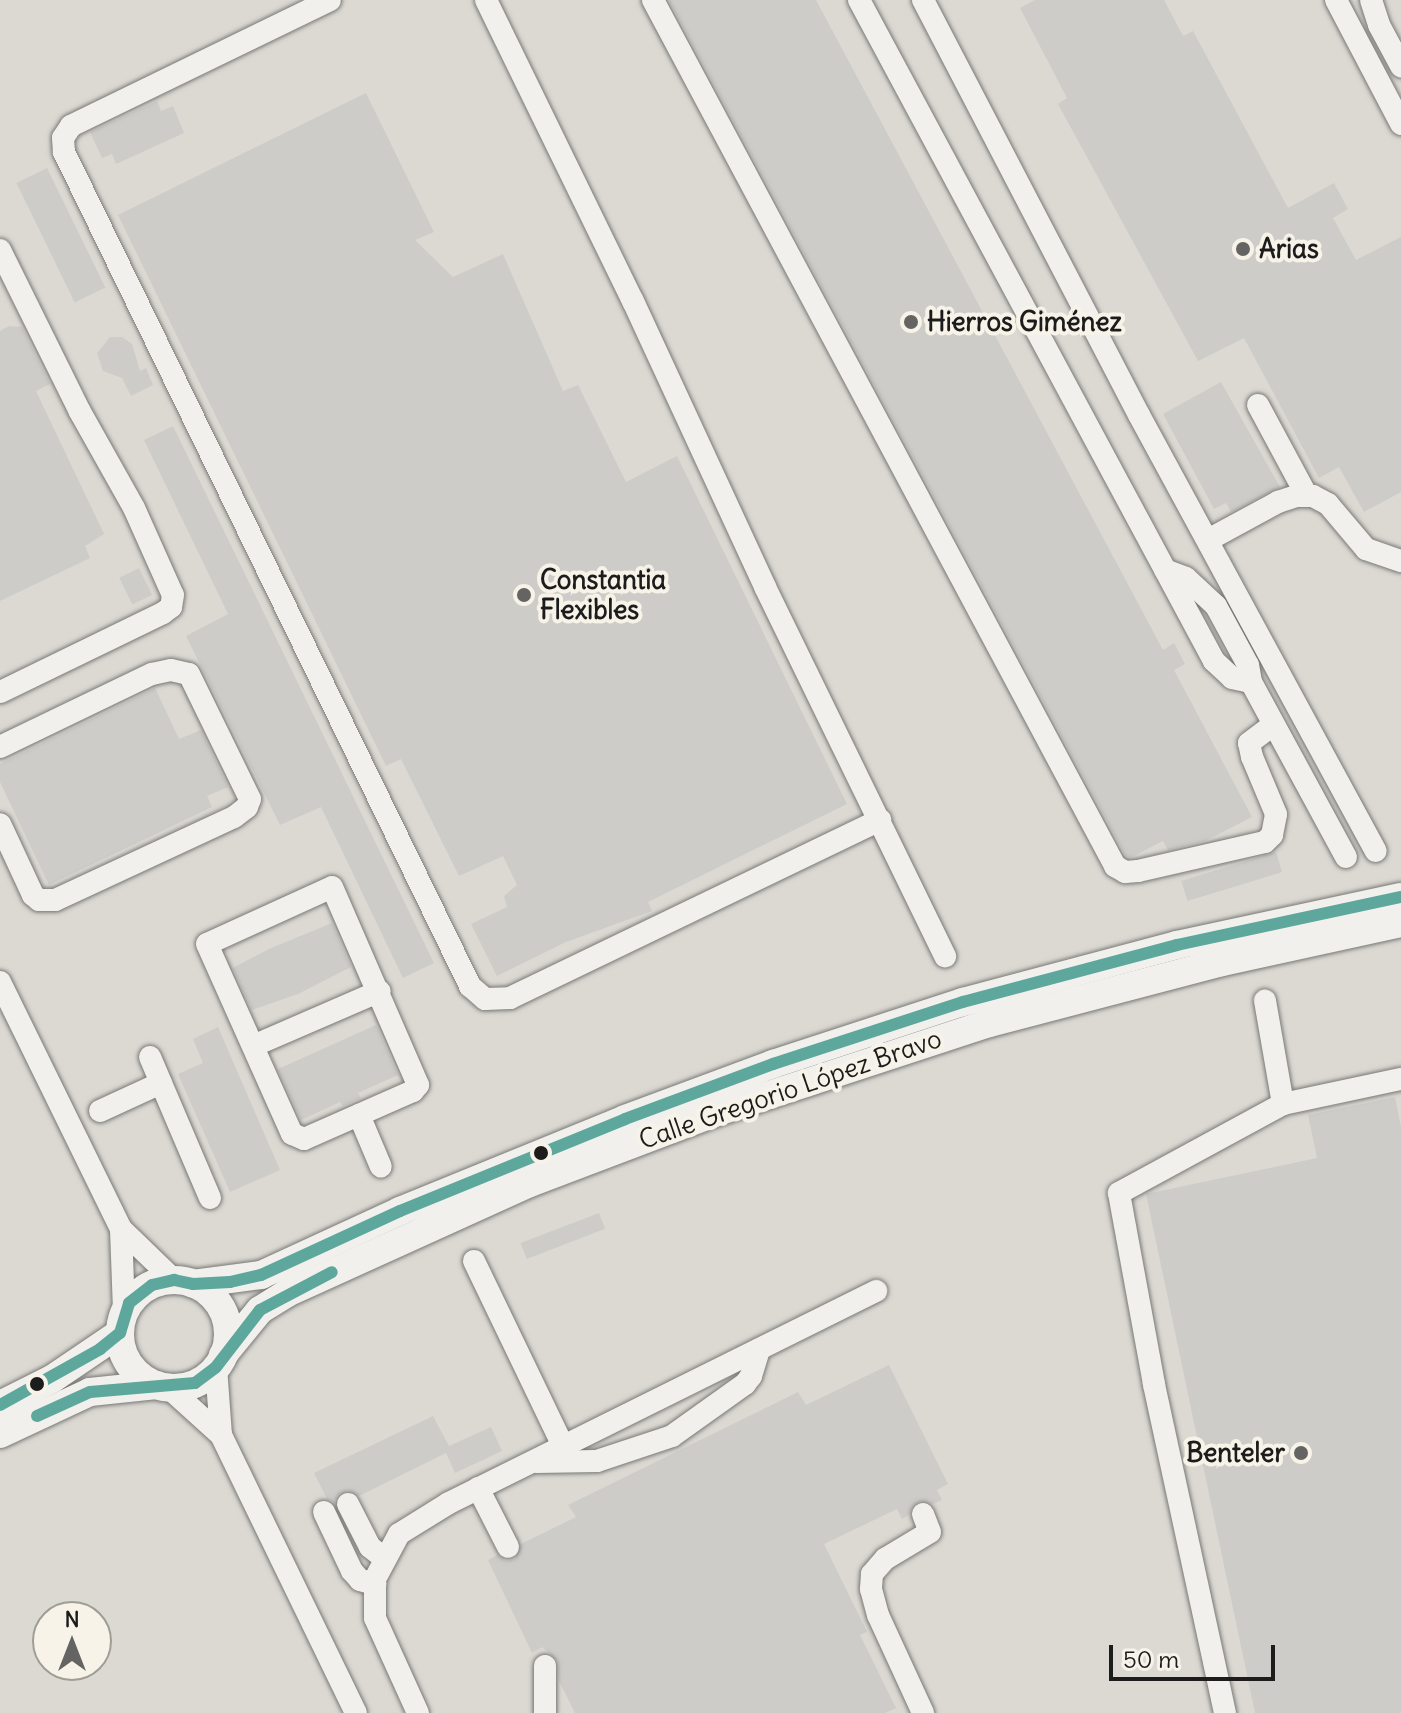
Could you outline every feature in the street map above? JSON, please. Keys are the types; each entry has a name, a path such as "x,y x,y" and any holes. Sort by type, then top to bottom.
{"main road":[{"name":"Calle Gregorio López Bravo","path":"184,1282 261,1275 400,1211 625,1119 773,1064 950,1007 1177,945 1401,897"},
{"name":"Calle Gregorio López Bravo","path":"220,1361 260,1310 287,1293 530,1183 714,1113 990,1023 1222,962 1401,923"},
{"path":"0,1405 52,1379 122,1323 143,1290 184,1282 212,1296 223,1312 227,1333 220,1361 195,1383 90,1392 0,1434"},
{"path":"122,1323 129,1364 162,1386"}],"street":[{"path":"330,0 71,126 63,138 64,152 470,986 485,999 510,998 880,820"},
{"path":"486,0 945,956"},
{"path":"653,0 1115,866 1125,872 1138,871 1265,842 1272,835 1276,814 1249,743 1273,725"},
{"path":"859,0 1165,570 1186,578 1216,606 1248,665 1251,682 1273,725 1346,857"},
{"path":"923,0 1376,851"},
{"path":"1336,0 1401,124"},
{"path":"1371,0 1379,25 1401,66"},
{"path":"0,250 79,410 134,508 173,595 171,607 163,613 0,692"},
{"path":"1258,405 1307,496"},
{"path":"1208,540 1278,502 1307,496 1328,504 1366,549 1401,561"},
{"path":"0,747 152,674 171,670 189,674 250,799 247,807 234,817 55,900 39,900 33,895 0,824"},
{"path":"332,887 380,991 418,1085 413,1091 304,1139 292,1134 207,944 332,887"},
{"path":"0,982 121,1229 184,1282"},
{"path":"253,1046 380,991"},
{"path":"1265,1001 1283,1104"},
{"path":"150,1057 210,1198"},
{"path":"1225,1713 1154,1384 1119,1193 1283,1104 1401,1079"},
{"path":"100,1111 161,1083"},
{"path":"359,1115 381,1167"},
{"path":"121,1229 122,1323"},
{"path":"474,1261 563,1446"},
{"path":"418,1713 375,1618 375,1584 384,1558 399,1534 417,1521 531,1461 876,1291"},
{"path":"531,1461 597,1461 672,1436 745,1384 751,1376 759,1349"},
{"path":"220,1361 221,1435"},
{"path":"162,1386 221,1435 356,1713"},
{"path":"478,1488 508,1547"},
{"path":"348,1504 370,1547 384,1558"},
{"path":"324,1512 352,1571 360,1580 375,1584"},
{"path":"923,1514 930,1532 885,1559 872,1574 871,1589 878,1615 923,1713"},
{"path":"545,1666 545,1713"}],"shaded area":[{"path":"0,0 1401,0 1401,1713 0,1713"}],"building":[{"name":"Hierros Giménez","path":"669,0 816,0 1163,650 1174,643 1185,664 1174,670 1252,817 1205,841 1168,850 1163,841 1132,857 1126,856"},
{"name":"Arias","path":"1035,0 1164,0 1183,36 1193,31 1288,208 1334,183 1348,209 1333,218 1356,260 1401,237 1401,492 1364,512 1339,467 1319,478 1244,338 1198,361 1058,104 1067,98 1020,8"},
{"name":"Constantia Flexibles","path":"366,93 434,232 415,240 453,277 503,254 563,391 578,385 626,482 677,456 847,804 648,902 652,911 566,942 497,976 471,924 507,907 504,896 517,885 503,856 459,876 401,759 386,766 118,215"},
{"path":"157,101 161,111 173,106 184,133 116,164 112,154 102,158 90,132"},
{"path":"47,168 105,288 75,302 16,183"},
{"path":"9,326 22,327 50,384 36,391 104,534 85,546 90,558 0,601 0,331"},
{"path":"110,337 122,337 132,344 140,371 146,368 153,385 131,396 122,378 103,371 97,353"},
{"path":"1221,382 1280,487 1231,512 1226,503 1214,509 1163,414"},
{"path":"173,426 434,963 403,978 321,807 280,825 186,636 228,614 144,440"},
{"path":"139,568 152,595 132,605 119,578"},
{"path":"155,688 179,739 201,730 228,787 207,796 212,807 49,885 0,782 0,764"},
{"path":"1276,852 1282,872 1187,901 1181,881"},
{"path":"332,923 351,967 298,994 252,1010 233,968 269,949"},
{"path":"376,1025 398,1075 358,1093 361,1098 343,1106 340,1102 301,1120 278,1069"},
{"path":"218,1027 280,1170 230,1192 178,1074 203,1063 193,1039"},
{"name":"Benteler","path":"1395,1097 1401,1127 1401,1713 1255,1713 1146,1194 1317,1158 1308,1115"},
{"path":"599,1213 605,1229 527,1259 521,1243"},
{"path":"889,1365 948,1484 937,1490 942,1500 933,1504 919,1501 902,1519 897,1509 824,1544 867,1632 860,1635 896,1708 885,1713 575,1713 559,1681 557,1660 542,1647 532,1653 488,1560 497,1555 506,1561 515,1559 521,1544 576,1517 568,1505 798,1392 806,1405"},
{"path":"433,1416 449,1446 491,1427 502,1451 455,1473 446,1453 359,1496 348,1490 337,1496 334,1503 327,1499 314,1473"}],"transit line":[{"path":"0,1405 100,1349 120,1333 129,1303 152,1285 174,1280 193,1284 230,1282 261,1275 400,1211 625,1119 773,1064 963,1002 1177,945 1401,897"},
{"path":"37,1416 90,1392 195,1383 216,1367 260,1310 332,1272"}],"place":[{"name":"Arias","path":"1243,249"},
{"name":"Hierros Giménez","path":"911,322"},
{"name":"Constantia Flexibles","path":"524,595"},
{"name":"Benteler","path":"1301,1453"}]}
